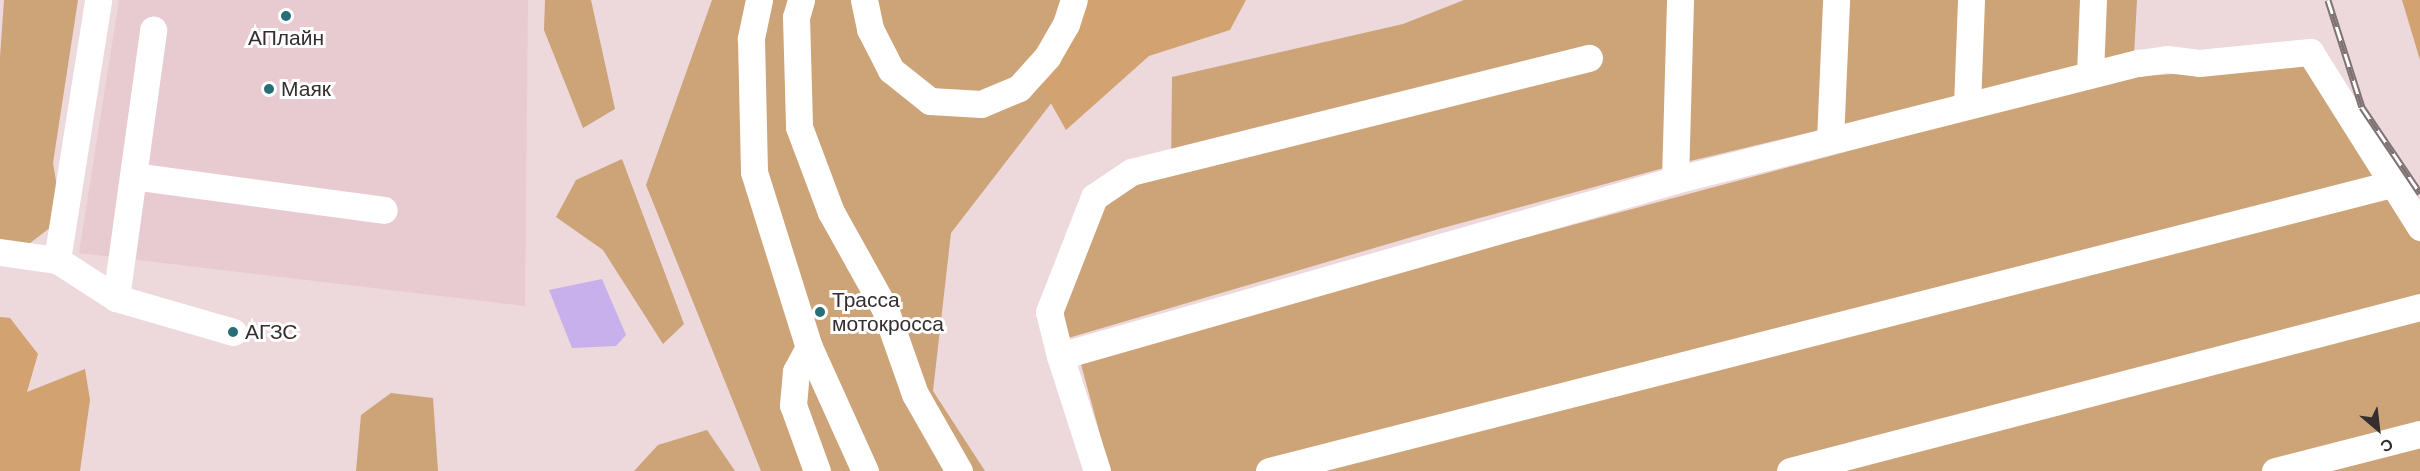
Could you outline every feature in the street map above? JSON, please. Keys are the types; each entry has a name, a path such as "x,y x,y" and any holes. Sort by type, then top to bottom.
{"street":[{"path":"57,260 98,0"},
{"path":"759,0 751,39 754,172 809,347 865,471"},
{"path":"801,0 796,17 799,127 831,212 885,309 915,394 959,471"},
{"path":"864,0 870,29 891,70 930,101 981,104 1019,88 1047,57 1066,24 1074,0"},
{"path":"1675,180 1680,0"},
{"path":"1830,140 1836,0"},
{"path":"1967,105 1971,0"},
{"path":"2090,74 2092,0"},
{"path":"116,298 153,30"},
{"path":"1060,356 1675,180 2090,74 2168,59 2199,63 2279,53 2310,52 2420,227"},
{"path":"1097,471 1060,356 1049,312 1094,197 1131,172 1589,58"},
{"path":"133,176 384,210"},
{"path":"1269,471 2392,184"},
{"path":"0,252 57,260 116,298 233,332"},
{"path":"1790,471 2420,307"},
{"path":"809,347 796,371 793,405 818,471"},
{"path":"2275,471 2420,434"}],"shaded area":[{"path":"4,0 78,0 53,163 58,193 51,227 25,247 0,243 0,57"},
{"path":"119,0 528,0 525,306 79,253"},
{"path":"545,0 591,0 615,109 583,128 544,30"},
{"name":"Трасса мотокросса","path":"712,0 1104,0 1114,22 951,233 933,391 985,471 761,471 646,185"},
{"path":"1086,0 1246,0 1230,30 1149,56 1066,130 1040,84 1086,9"},
{"path":"1464,0 2137,0 2134,55 1686,162 1439,229 1065,339 1061,295 1108,194 1171,173 1172,77 1403,24"},
{"path":"2402,0 2420,0 2420,60"},
{"path":"2309,63 2420,239 2420,471 1110,471 1079,357 2122,78"},
{"path":"622,159 684,324 663,344 603,250 556,217 576,180"},
{"path":"602,279 626,335 616,346 572,348 549,290"},
{"path":"0,317 10,318 38,354 27,392 85,369 90,400 80,471 0,471"},
{"path":"391,393 433,398 438,471 356,471 361,415"},
{"path":"707,430 735,471 634,471 658,445"}],"railway":[{"path":"2328,0 2362,107 2420,193"}],"place":[{"name":"АПлайн","path":"286,16"},
{"name":"Маяк","path":"269,89"},
{"name":"Трасса мотокросса","path":"820,312"},
{"name":"АГЗС","path":"233,332"}]}
